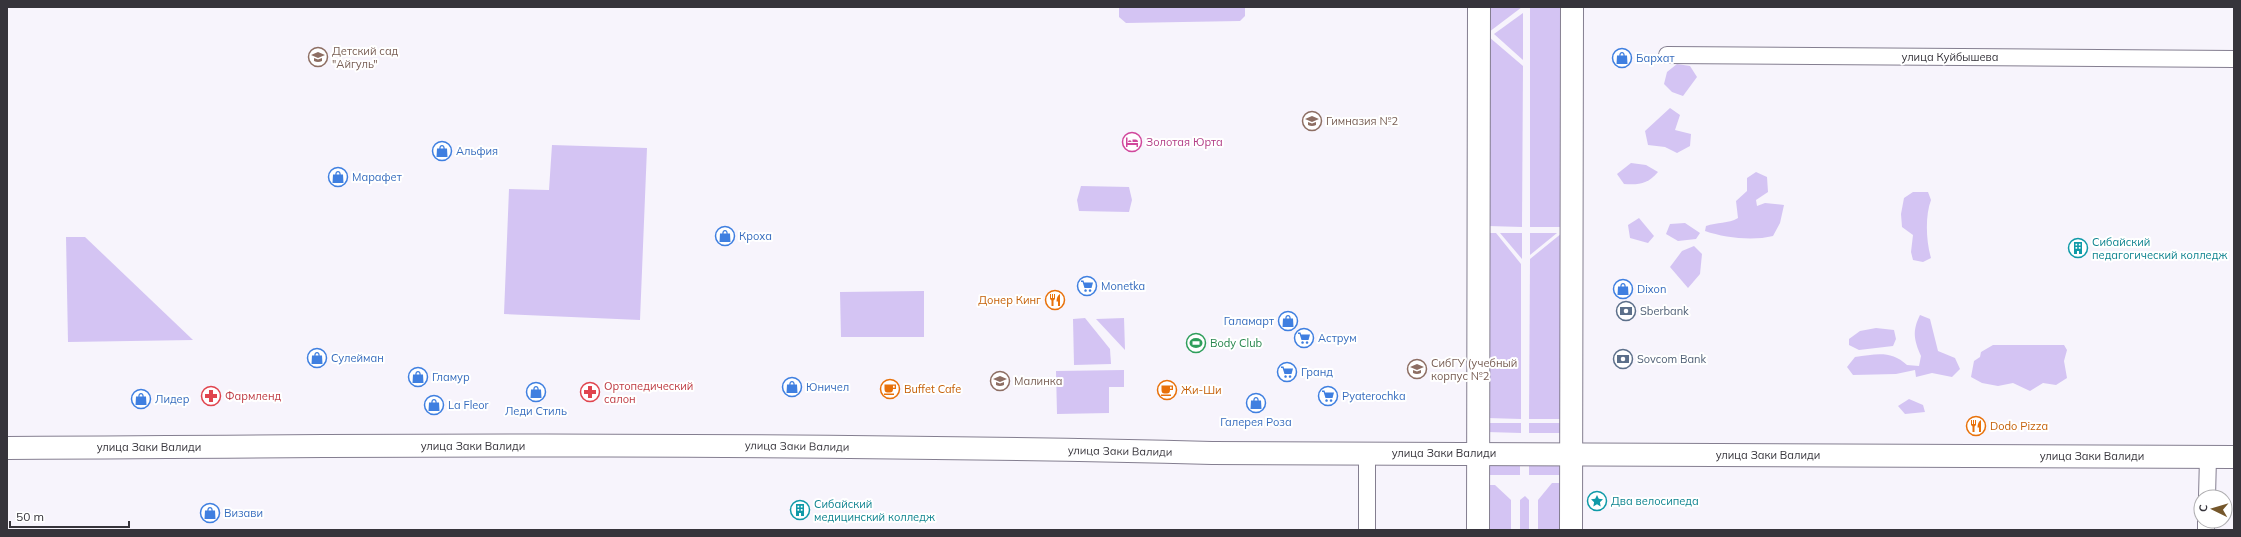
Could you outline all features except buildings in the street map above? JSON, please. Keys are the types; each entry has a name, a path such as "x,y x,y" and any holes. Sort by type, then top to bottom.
{"street":[{"path":"1478,530 1479,7"},
{"path":"1571,530 1572,7"},
{"name":"улица Куйбышева","path":"1667,56 2234,59"},
{"name":"улица Заки Валиди","path":"7,448 744,446 1047,449 1212,453 2234,457"},
{"path":"1367,530 1368,453"},
{"path":"2207,489 2208,457"}],"shaded area":[{"path":"1119,7 1245,7 1245,16 1240,21 1126,23 1119,17"},
{"path":"1489,7 1522,7 1489,32"},
{"path":"1530,7 1561,7 1562,227 1530,227"},
{"path":"1523,13 1523,60 1494,34"},
{"path":"1489,37 1523,66 1522,227 1488,226"},
{"path":"1677,64 1690,66 1697,77 1683,96 1672,92 1664,84 1667,72"},
{"path":"1670,108 1680,115 1675,130 1691,134 1690,146 1677,153 1665,147 1648,145 1645,131"},
{"path":"552,145 647,148 640,320 504,314 509,189 549,190"},
{"path":"1631,163 1646,165 1658,172 1651,179 1643,183 1624,184 1617,174"},
{"path":"1756,172 1767,177 1768,192 1756,200 1757,206 1765,203 1784,205 1780,223 1773,236 1765,238 1739,238 1705,231 1706,226 1738,218 1736,201 1747,191 1747,178"},
{"path":"1081,186 1129,187 1132,200 1129,212 1079,211 1077,200"},
{"path":"1913,192 1928,192 1931,200 1927,229 1931,258 1923,262 1913,260 1911,252 1913,235 1902,227 1901,214 1904,198"},
{"path":"1639,218 1654,236 1648,243 1630,238 1628,225"},
{"path":"1685,223 1700,233 1696,239 1678,241 1666,234 1670,224"},
{"path":"1488,233 1496,233 1521,264 1521,419 1487,418"},
{"path":"1500,233 1522,233 1522,259"},
{"path":"1530,233 1557,233 1530,255"},
{"path":"1562,233 1561,419 1529,419 1530,259"},
{"path":"66,237 85,237 193,340 68,342"},
{"path":"1694,246 1702,254 1700,274 1688,288 1670,267 1682,251"},
{"path":"924,291 924,337 841,337 840,292"},
{"path":"1920,315 1930,319 1938,351 1955,358 1960,369 1952,377 1932,373 1916,377 1915,370 1896,374 1853,375 1847,367 1855,357 1883,354 1895,357 1907,365 1919,366 1921,356 1915,340 1915,331"},
{"path":"1085,318 1110,349 1111,364 1074,365 1073,319"},
{"path":"1124,318 1125,350 1096,319"},
{"path":"1876,328 1894,330 1896,339 1893,346 1859,350 1849,345 1849,339 1860,331"},
{"path":"1993,345 2064,345 2067,350 2064,361 2067,378 2056,385 2043,383 2030,391 2013,383 1998,386 1982,383 1971,377 1974,361 1980,357 1981,352"},
{"path":"1124,370 1124,387 1109,387 1109,413 1057,414 1056,371"},
{"path":"1909,399 1923,405 1925,412 1905,414 1898,406"},
{"path":"1487,423 1521,423 1521,433 1487,432"},
{"path":"1529,423 1561,423 1561,433 1529,433"},
{"path":"1492,463 1520,464 1520,475 1487,475 1488,465"},
{"path":"1529,464 1555,464 1559,466 1560,475 1529,475"},
{"path":"1552,483 1560,483 1560,530 1538,530 1538,500"},
{"path":"1487,485 1495,485 1511,500 1511,530 1487,530"},
{"path":"1525,496 1529,500 1529,530 1520,530 1520,500"}],"place":[{"name":"Детский сад \"Айгуль\"","path":"318,57"},
{"name":"Бархат","path":"1622,58"},
{"name":"Гимназия №2","path":"1312,121"},
{"name":"Золотая Юрта","path":"1132,142"},
{"name":"Альфия","path":"442,151"},
{"name":"Марафет","path":"338,177"},
{"name":"Кроха","path":"725,236"},
{"name":"Сибайский педагогический колледж","path":"2078,248"},
{"name":"Monetka","path":"1087,286"},
{"name":"Dixon","path":"1623,289"},
{"name":"Донер Кинг","path":"1055,300"},
{"name":"Sberbank","path":"1626,311"},
{"name":"Галамарт","path":"1288,321"},
{"name":"Аструм","path":"1304,338"},
{"name":"Body Club","path":"1196,343"},
{"name":"Сулейман","path":"317,358"},
{"name":"Sovcom Bank","path":"1623,359"},
{"name":"СибГУ (учебный корпус №2","path":"1417,369"},
{"name":"Гранд","path":"1287,372"},
{"name":"Гламур","path":"418,377"},
{"name":"Малинка","path":"1000,381"},
{"name":"Юничел","path":"792,387"},
{"name":"Buffet Cafe","path":"890,389"},
{"name":"Жи-Ши","path":"1167,390"},
{"name":"Леди Стиль","path":"536,392"},
{"name":"Ортопедический салон","path":"590,392"},
{"name":"Фармленд","path":"211,396"},
{"name":"Pyaterochka","path":"1328,396"},
{"name":"Лидер","path":"141,399"},
{"name":"Галерея Роза","path":"1256,403"},
{"name":"La Fleor","path":"434,405"},
{"name":"Dodo Pizza","path":"1976,426"},
{"name":"Два велосипеда","path":"1597,501"},
{"name":"Сибайский медицинский колледж","path":"800,510"},
{"name":"Визави","path":"210,513"}]}
